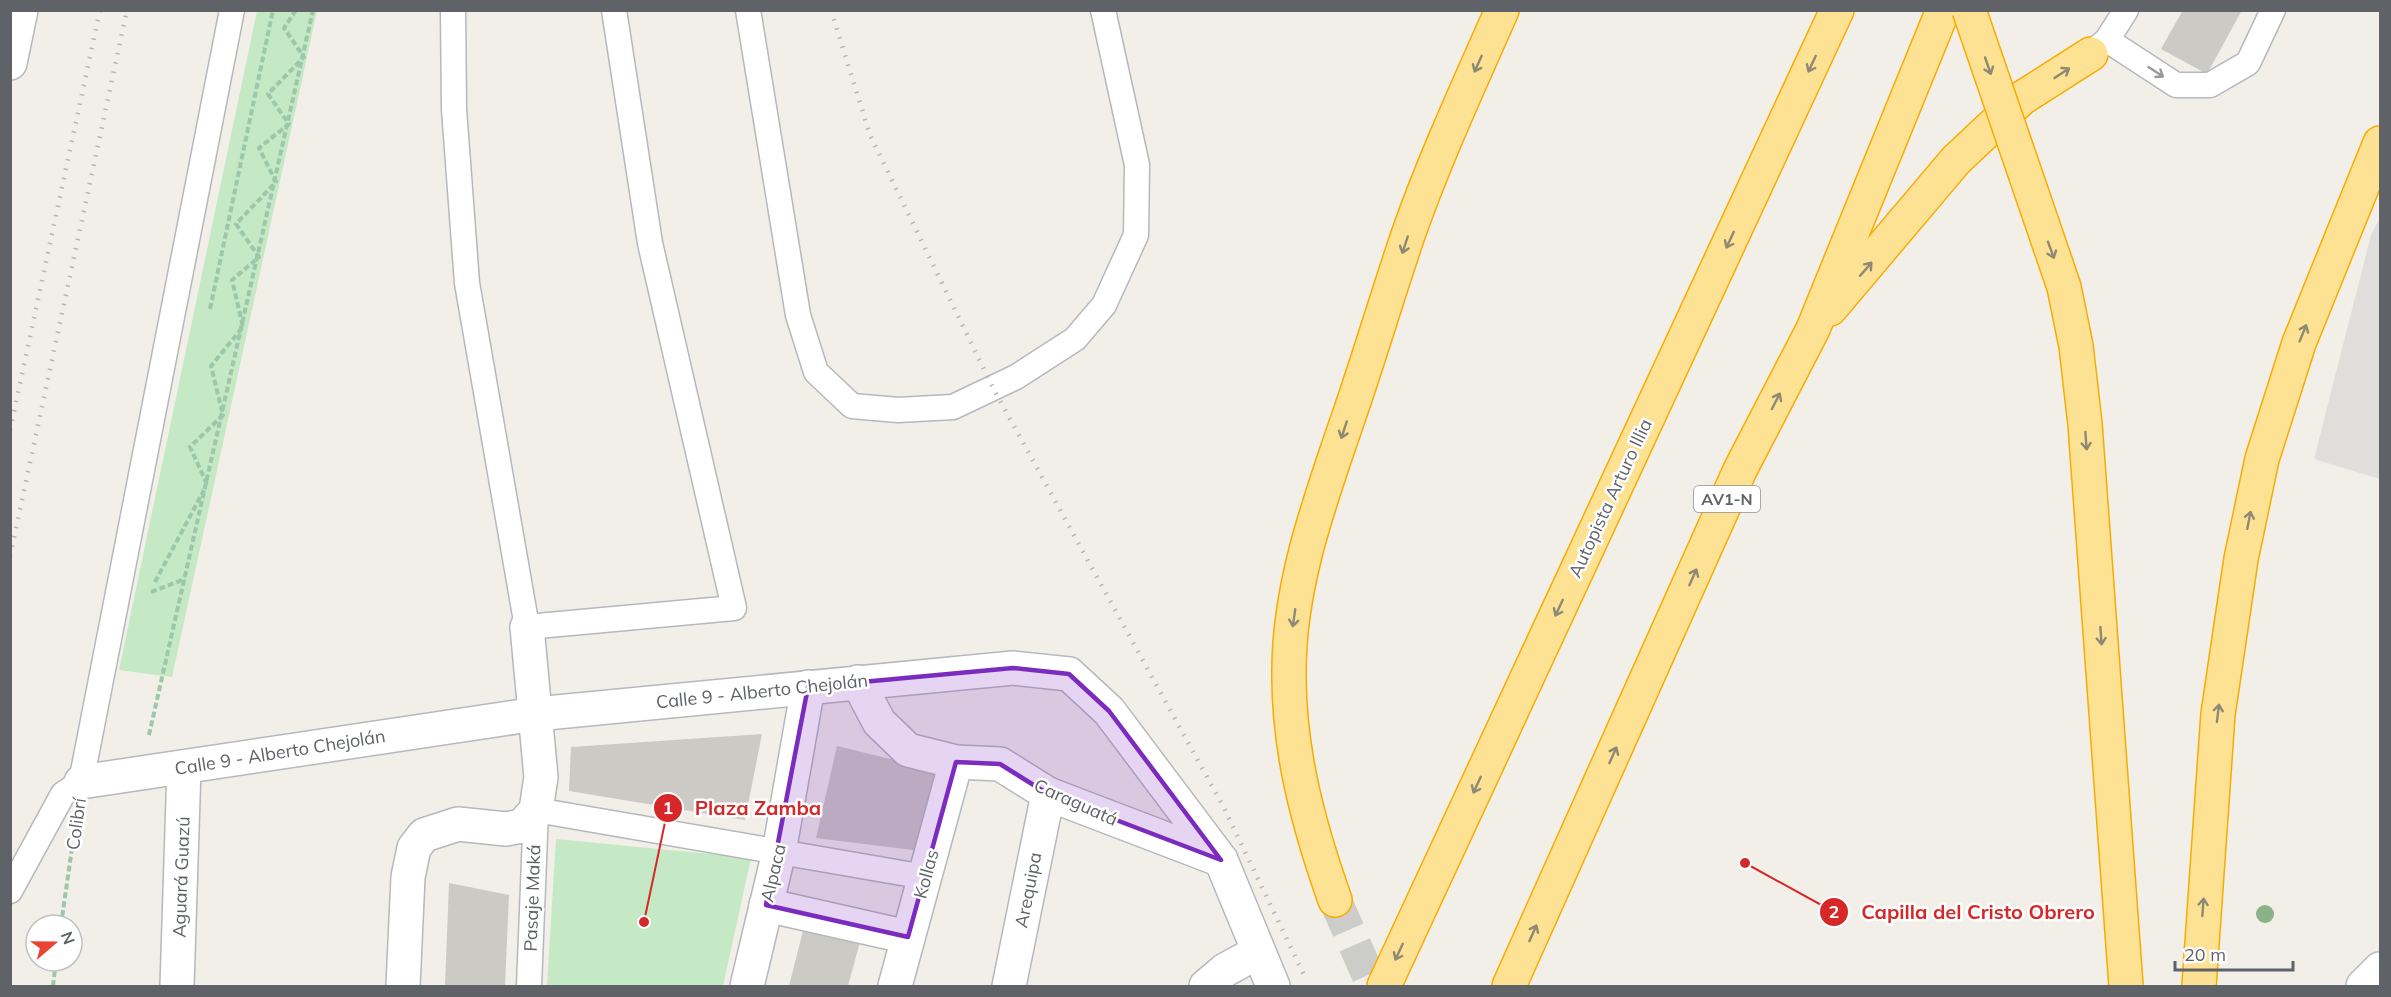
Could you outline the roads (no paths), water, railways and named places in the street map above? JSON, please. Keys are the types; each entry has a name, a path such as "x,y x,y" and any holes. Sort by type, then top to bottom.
{"highway":[{"path":"1335,900 1318,854 1295,751 1288,670 1298,590 1306,551 1328,480 1409,234 1447,134 1502,10"},
{"name":"Autopista Arturo Illia","path":"1384,987 1837,10"},
{"name":"AV1-N","path":"1509,987 1740,470 1813,329 1943,10"},
{"path":"1969,10 2064,287 2076,346 2085,424 2126,987"},
{"path":"1813,329 1895,236 1956,160 2022,98 2099,47"},
{"path":"2199,987 2218,714 2241,559 2262,459 2299,343 2380,143"}],"street":[{"path":"10,63 21,10"},
{"path":"403,987 408,877 414,848 424,835 458,824 506,829 522,826 536,810 541,777 527,627"},
{"name":"Calle 9 - Alberto Chejolán","path":"81,782 536,714 1013,668 1069,674 1109,711 1221,860 1263,972"},
{"name":"Caraguatá","path":"858,682 879,722 908,750 956,762 1000,764 1048,794 1221,860"},
{"name":"Alpaca","path":"747,987 779,852 808,687"},
{"name":"Kollas","path":"895,987 956,762"},
{"name":"Aguará Guazú","path":"177,987 184,767"},
{"name":"Arequipa","path":"1009,987 1048,794"},
{"path":"766,905 908,937"},
{"path":"2363,987 2380,969"},
{"path":"1206,987 1225,970 1263,972"}],"lane":[{"path":"81,782 232,10"},
{"path":"453,10 454,109 467,283 527,627 734,608 650,243 614,10"},
{"path":"748,10 798,315 816,372 852,406 898,410 953,407 1016,376 1075,339 1104,305 1136,234 1137,165 1103,10"},
{"path":"2126,10 2099,47 2176,85 2210,85 2248,63 2273,10"},
{"name":"Colibrí","path":"10,891 63,794 81,782"},
{"path":"536,810 925,877"},
{"name":"Pasaje Maká","path":"529,987 536,810"}],"tunnel":[{"path":"1335,900 1373,986"}],"railway":[{"path":"10,430 100,10"},
{"path":"10,556 127,10"},
{"path":"831,10 870,135 993,388 1224,808 1304,975"}],"place":[{"name":"Capilla del Cristo Obrero","path":"1745,863"},
{"name":"Plaza Zamba","path":"644,922"}]}
